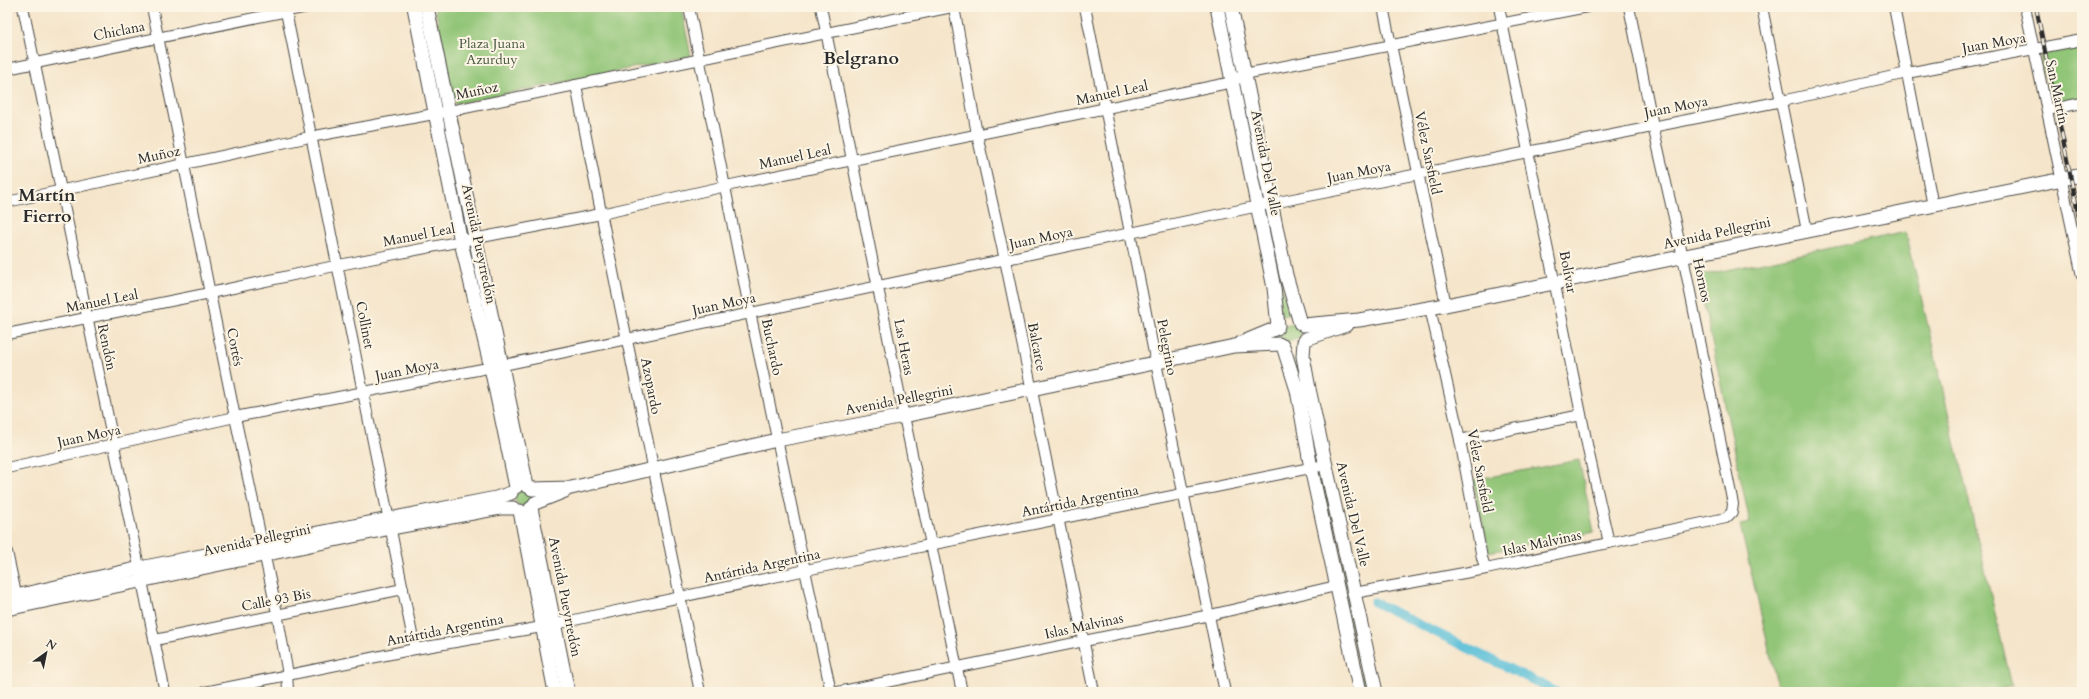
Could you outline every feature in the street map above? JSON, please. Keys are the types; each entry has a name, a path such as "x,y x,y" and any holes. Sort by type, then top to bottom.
{"main road":[{"name":"Avenida Pueyrredón","path":"414,7 461,242 497,366"},
{"name":"Avenida Pueyrredón","path":"427,7 476,237 497,366 521,489"},
{"name":"Avenida Del Valle","path":"1217,7 1274,288 1278,327"},
{"name":"Avenida Del Valle","path":"1231,7 1244,74 1273,203 1286,275 1302,324"},
{"name":"Avenida Pellegrini","path":"1302,324 1359,320 1446,305 2082,175"},
{"name":"Avenida Pellegrini","path":"1305,340 1359,320"},
{"path":"1281,345 1295,346 1305,340 1307,332 1302,324 1290,321 1278,327 1276,337 1281,345 1297,390 1311,468 1360,692"},
{"name":"Avenida Pellegrini","path":"390,523 500,508 525,508 571,488 777,440 1031,390 1234,346 1278,327"},
{"name":"Avenida Del Valle","path":"1305,340 1303,356 1325,465 1376,692"},
{"name":"Avenida Pellegrini","path":"1234,346 1281,345"},
{"name":"Avenida Pellegrini","path":"13,602 390,523 496,498 521,489 571,488"},
{"path":"521,489 535,495 525,508 509,500 521,489"},
{"name":"Avenida Pueyrredón","path":"525,508 548,625 568,692"},
{"name":"Avenida Pueyrredón","path":"548,625 555,692"}],"street":[{"name":"Rendón","path":"23,7 33,63 86,319 114,445 165,692"},
{"name":"Cortés","path":"152,7 183,165 277,613 287,669 286,676 288,692"},
{"name":"Chiclana","path":"7,69 159,38 286,9 307,7"},
{"name":"Buchardo","path":"689,7 698,59 726,186 750,312 831,692"},
{"name":"Las Heras","path":"821,7 962,692"},
{"name":"Muñoz","path":"7,202 310,137 436,114 953,7"},
{"name":"Balcarce","path":"953,7 977,134 1005,260 1094,692"},
{"name":"Pelegrino","path":"1085,7 1156,363 1225,692"},
{"name":"Vélez Sarsfield","path":"1383,7 1446,305"},
{"name":"Bolívar","path":"1499,7 1609,542"},
{"name":"Manuel Leal","path":"7,334 210,293 339,264 461,242 476,237 601,214 726,186 1105,109 1233,82 1244,74 1391,44 1503,25 1587,7"},
{"name":"Hornos","path":"1629,7 1653,126 1683,257 1733,504 1732,512"},
{"path":"1762,7 1807,231"},
{"path":"1894,7 1933,206"},
{"name":"San Martín","path":"2025,7 2048,110 2060,180 2082,276"},
{"name":"Collinet","path":"286,9 310,137 339,264 363,392 415,649"},
{"name":"Juan Moya","path":"7,468 235,417 497,366 1273,203 1782,101 1907,73 2082,40"},
{"name":"Azopardo","path":"576,85 601,214 628,338 652,470 700,692"},
{"path":"2048,110 2082,103"},
{"name":"Vélez Sarsfield","path":"1430,308 1460,440 1482,558 1486,569"},
{"path":"1460,440 1582,415"},
{"name":"Antártida Argentina","path":"205,692 415,649 548,625 806,570 1325,465"},
{"name":"Islas Malvinas","path":"1354,593 1486,569 1726,518 1732,512"},
{"path":"7,552 13,602"},
{"name":"Islas Malvinas","path":"838,692 1210,615 1336,586"},
{"name":"Calle 93 Bis","path":"155,640 277,613 404,589"}],"green space":[{"name":"Plaza Juana Azurduy","path":"435,7 681,7 691,56 455,104"},
{"path":"2082,46 2082,100 2050,106 2040,54"},
{"path":"444,125 446,125 467,226 465,226"},
{"path":"1267,215 1282,288 1293,314 1281,316 1265,216"},
{"path":"1906,232 2012,686 1989,692 1779,692 1740,525 1750,523 1698,276"},
{"path":"1293,324 1302,330 1301,336 1290,341 1280,337 1279,333 1282,327"},
{"path":"1579,460 1594,532 1489,552 1473,480"},
{"path":"1322,476 1370,692 1365,692 1318,477"},
{"path":"523,490 530,495 531,498 526,505 523,506 516,501 515,498 520,491"}],"waterway":[{"path":"1374,602 1557,692"}],"railway":[{"path":"2036,7 2082,233"}],"district":[{"name":"Belgrano","path":"861,58"},
{"name":"Martín Fierro","path":"47,205"}]}
